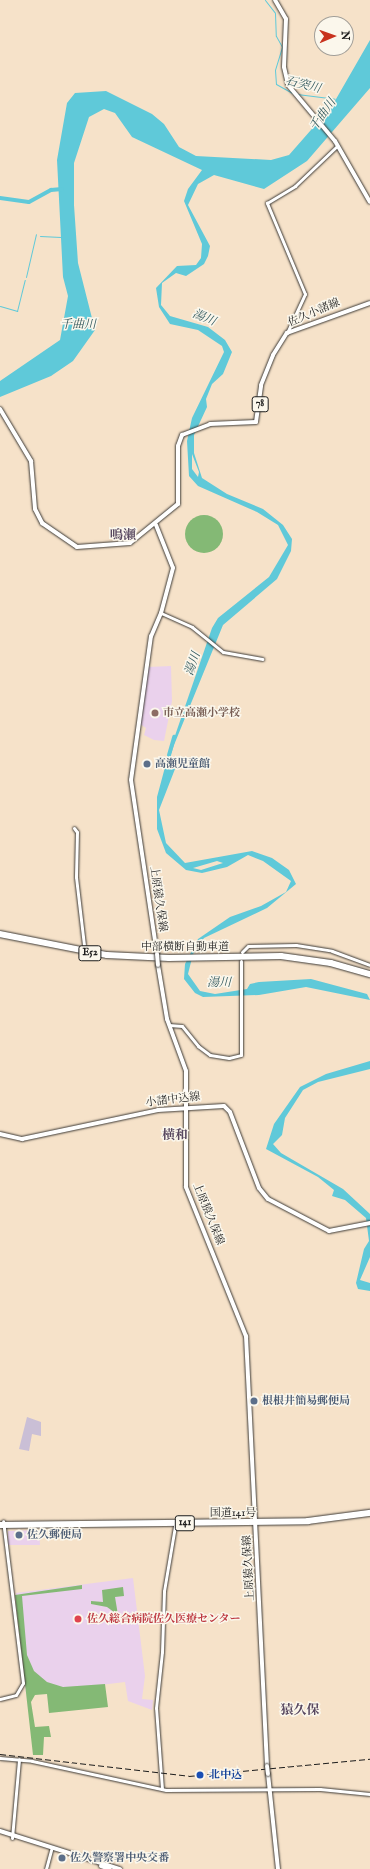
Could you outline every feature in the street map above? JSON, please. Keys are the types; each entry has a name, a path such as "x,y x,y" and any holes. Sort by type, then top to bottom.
{"highway":[{"name":"中部横断自動車道","path":"0,934 91,953 182,958 298,958 368,973"},
{"name":"国道141号","path":"2,1525 175,1526 256,1524 318,1521 370,1513"},
{"name":"国道141号","path":"2,1525 319,1524 370,1516"}],"main road":[{"path":"275,0 286,19 284,67 291,90 332,138 370,202"},
{"name":"佐久小諸線","path":"0,409 25,448 34,469 37,516 73,546 98,548 130,543 156,525 174,510 180,500 178,446 184,433 198,427 256,422 261,385 273,355 287,334 370,303"},
{"name":"上原猿久保線","path":"156,525 172,564 161,612 151,636 131,780 158,965 169,1025 186,1067 186,1187 246,1336 267,1766 278,1869"},
{"name":"小諸中込線","path":"0,1134 22,1139 186,1106 228,1109 259,1188 270,1201 327,1231 356,1227 370,1223"},
{"path":"0,1833 110,1869"},
{"path":"12,1837 120,1869"}],"street":[{"path":"287,334 305,294 267,203 292,188 337,146"},
{"path":"161,612 201,634 220,650 262,660"},
{"path":"74,828 77,832 76,877 84,946"},
{"path":"242,952 248,946 296,945 332,951 370,965"},
{"path":"169,1025 182,1026 198,1046 210,1055 236,1058 243,1050 239,982 240,961"},
{"path":"0,1699 16,1695 23,1683 2,1525"},
{"path":"162,1789 156,1708 162,1652 164,1591 175,1526"},
{"path":"0,1758 19,1759 162,1789 269,1789 370,1794"},
{"path":"12,1837 19,1759"},
{"path":"46,1869 51,1850"}],"shaded area":[{"name":"市立高瀬小学校","path":"171,666 172,701 164,741 154,740 144,735 146,728 140,724 148,667"},
{"path":"27,1417 41,1422 41,1436 32,1434 29,1451 19,1449"},
{"path":"39,1530 40,1545 8,1545 8,1531"},
{"name":"佐久総合病院佐久医療センター","path":"133,1578 145,1676 142,1699 153,1700 152,1710 128,1701 125,1682 26,1694 16,1593"}],"green space":[{"path":"204,515 214,518 220,524 223,534 220,544 214,550 204,553 194,550 188,544 185,534 188,524 194,518"},
{"path":"82,1585 82,1589 22,1596 27,1655 34,1671 47,1682 63,1687 105,1684 108,1707 49,1713 47,1694 35,1695 31,1702 35,1727 49,1726 51,1737 44,1737 43,1755 33,1755 15,1595"},
{"path":"123,1587 124,1596 115,1597 118,1615 107,1607 91,1604 91,1601 103,1602 102,1590"}],"water":[{"name":"千曲川","path":"370,40 370,88 307,161 264,189 214,175 198,184 188,205 210,246 208,256 204,264 186,276 176,273 162,283 161,305 170,316 208,327 225,340 232,352 223,374 212,384 206,399 207,407 194,435 194,453 202,478 227,494 263,509 283,525 292,539 291,551 277,579 223,625 174,745 170,757 175,769 159,810 166,843 185,863 252,851 272,858 289,870 296,884 267,908 204,938 193,954 188,974 200,991 215,994 247,989 250,984 259,982 311,979 367,994 370,1000 306,987 259,995 203,997 195,993 184,979 185,964 198,939 230,917 261,906 286,892 291,881 263,861 248,855 227,867 202,873 186,870 166,853 157,829 157,797 168,756 212,628 218,618 269,577 288,545 278,525 257,512 198,486 189,476 187,441 192,418 224,352 222,346 198,330 170,324 159,307 156,288 177,266 196,265 201,258 202,244 184,201 188,189 202,170 132,137 115,113 104,109 89,117 74,163 74,205 78,263 95,330 73,361 51,376 0,397 0,381 60,340 68,296 63,277 57,160 67,103 75,93 106,91 152,114 164,124 179,147 196,156 271,160 289,155 332,106","holes":["192,454 199,472 198,477 192,469","217,861 223,863 201,870 193,868"]},
{"path":"370,1061 370,1069 318,1082 303,1090 285,1118 282,1135 273,1144 281,1153 343,1189 370,1214 370,1257 360,1280 370,1283 370,1291 358,1289 356,1283 364,1249 369,1241 366,1218 345,1200 332,1196 334,1190 318,1177 266,1149 274,1124 300,1087 326,1074"}],"waterway":[{"name":"石突川","path":"265,0 275,13 276,36 282,47 275,70 276,84 292,93"},
{"name":"石突川","path":"297,94 335,99"},
{"path":"0,198 29,202 51,190 62,189"},
{"path":"26,277 36,234"},
{"path":"40,236 61,237"},
{"path":"0,306 17,311 25,280"},
{"name":"湯川","path":"169,755 174,737"}],"railway":[{"path":"0,1754 189,1776 370,1759"}],"place":[{"name":"市立高瀬小学校","path":"155,713"},
{"name":"高瀬児童館","path":"147,764"},
{"name":"根根井簡易郵便局","path":"254,1401"},
{"name":"佐久郵便局","path":"19,1535"},
{"name":"佐久総合病院佐久医療センター","path":"78,1619"},
{"name":"北中込","path":"200,1775"},
{"name":"佐久警察署中央交番","path":"62,1858"}],"district":[{"name":"鳴瀬","path":"123,536"},
{"name":"横和","path":"175,1136"},
{"name":"猿久保","path":"300,1711"}]}
